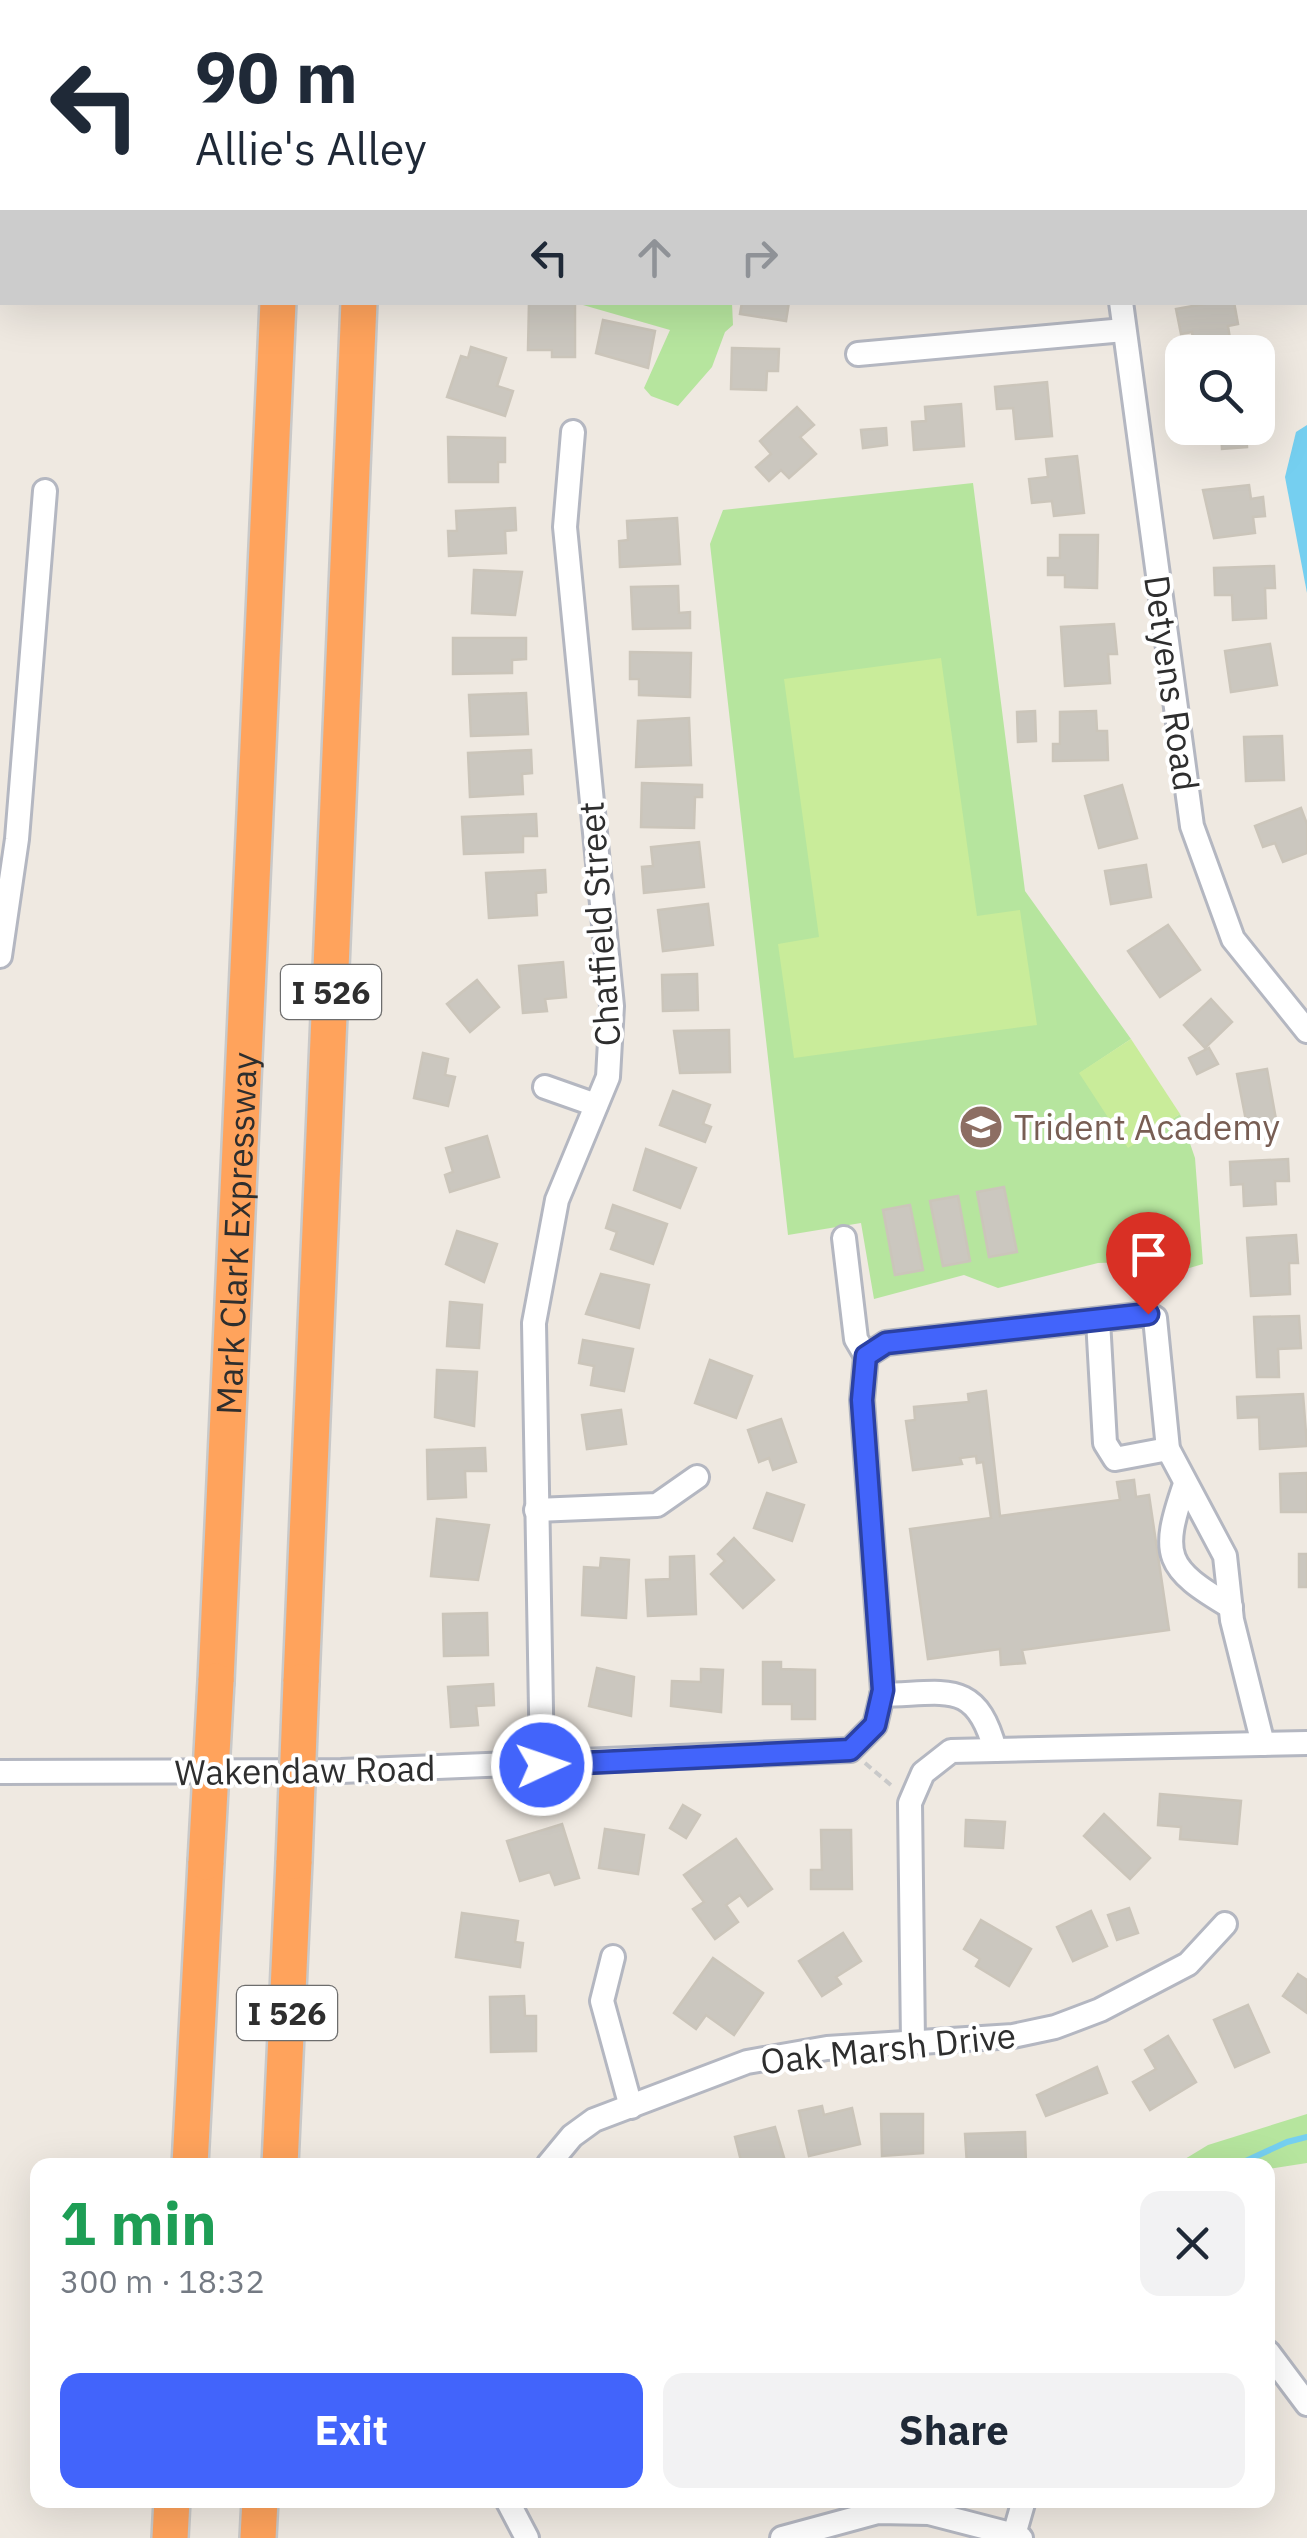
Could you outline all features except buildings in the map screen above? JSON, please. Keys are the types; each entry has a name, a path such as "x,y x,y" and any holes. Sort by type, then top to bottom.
{"highway":[{"name":"Mark Clark Expressway","path":"190,2158 216,1682 278,305"},
{"name":"I 526","path":"280,2158 360,305"},
{"path":"170,2538 172,2508"},
{"path":"258,2538 260,2508"}],"street":[{"name":"Detyens Road","path":"1120,305 1192,826 1233,938 1307,1031"},
{"path":"858,354 1124,330"},
{"name":"Chatfield Street","path":"542,1765 534,1323 557,1200 608,1077 612,1006 565,527 573,432"},
{"path":"0,956 10,801 25,742 46,491"},
{"path":"0,741 25,742"},
{"path":"545,1087 596,1106"},
{"path":"844,1238 856,1339 866,1356 862,1400 876,1539 882,1695 875,1725 850,1750"},
{"path":"866,1356 886,1343 1148,1314 1155,1318 1168,1449 1225,1556 1231,1607 1263,1744"},
{"path":"1098,1320 1105,1443 1115,1459 1168,1449"},
{"path":"536,1510 657,1504 697,1478"},
{"path":"1185,1484 1170,1528 1173,1560 1189,1582 1231,1607"},
{"path":"882,1695 952,1694 975,1702 988,1723 995,1750"},
{"path":"913,2042 910,1803 924,1773 951,1752 1307,1743"},
{"name":"Wakendaw Road","path":"0,1772 542,1765 850,1750"},
{"name":"Oak Marsh Drive","path":"554,2158 572,2136 594,2120 747,2062 828,2048 1013,2036 1100,2010 1188,1964 1225,1924"},
{"path":"614,1956 602,2001 631,2107"},
{"path":"1275,2361 1307,2404"},
{"path":"511,2508 527,2538"},
{"path":"782,2538 878,2512 929,2513 1018,2537 1023,2508"}],"path":[{"path":"850,1750 910,1803"}],"green space":[{"path":"583,305 732,305 733,325 725,332 712,367 678,406 651,396 644,388 670,330"},
{"path":"973,483 1025,891 1131,1039 1080,1073 1128,1147 1180,1114 1195,1158 1203,1264 1186,1269 1160,1261 1098,1263 998,1288 964,1275 874,1299 861,1223 788,1235 710,544 723,510"},
{"path":"941,658 977,916 1020,910 1037,1025 794,1058 778,944 819,937 784,679"},
{"path":"1131,1039 1180,1114 1128,1148 1079,1073"},
{"path":"1307,2114 1307,2163 1275,2168 1275,2158 1187,2158 1208,2145"}],"water":[{"path":"1307,425 1307,593 1285,477 1296,432"}],"waterway":[{"path":"1252,2158 1307,2137"}],"place":[{"name":"Trident Academy","path":"981,1127"}],"route":[{"path":"542,1765 850,1750 875,1725 883,1690 876,1539 862,1400 866,1356 886,1343 1148,1314"}]}
